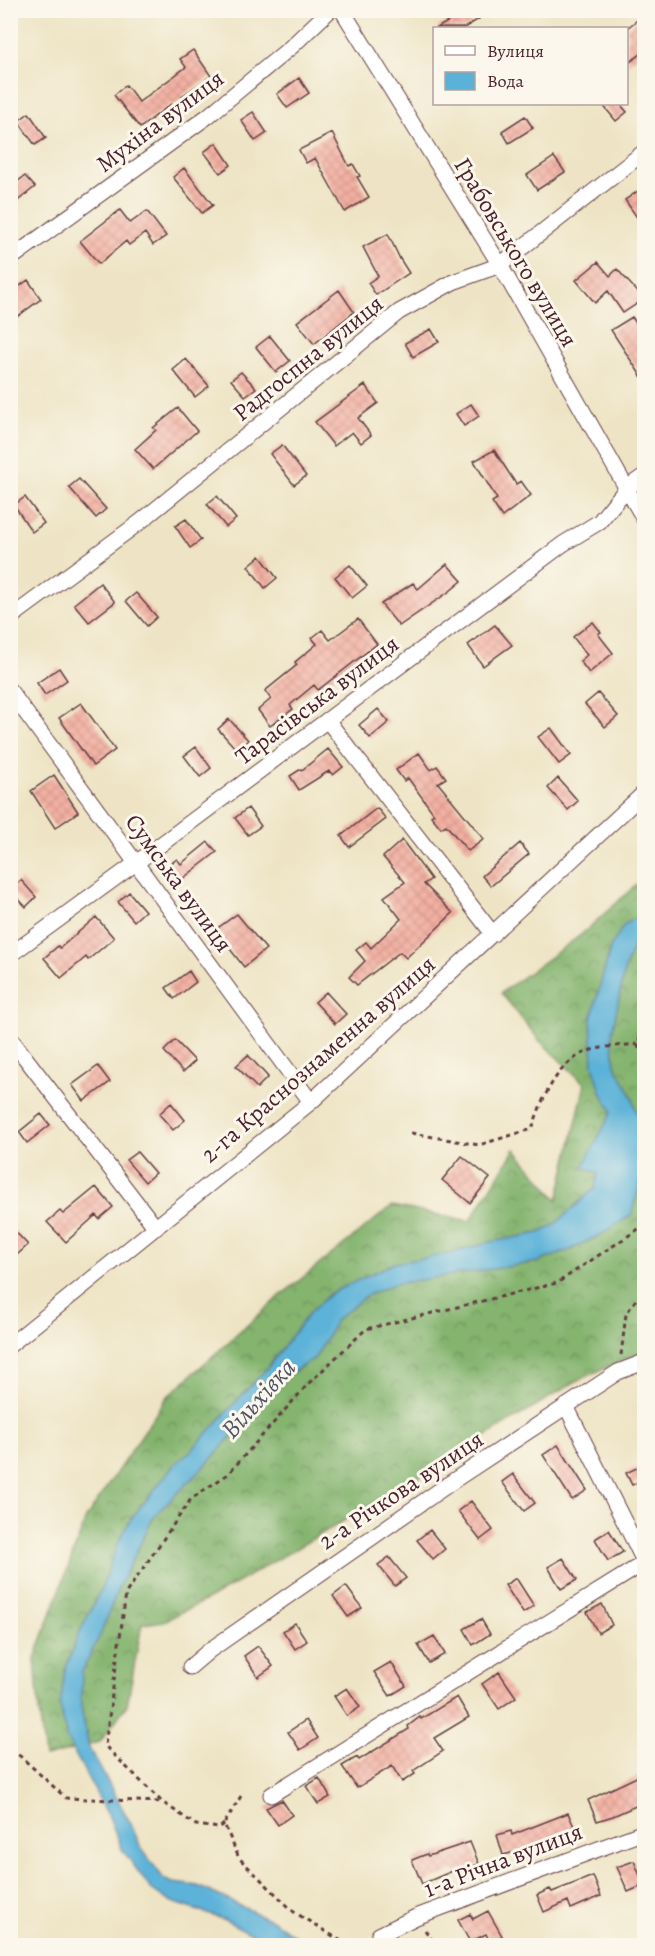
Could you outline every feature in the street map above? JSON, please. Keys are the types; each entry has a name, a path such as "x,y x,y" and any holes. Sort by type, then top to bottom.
{"street":[{"name":"Мухіна вулиця","path":"10,259 208,116 291,47 330,10"},
{"name":"Грабовського вулиця","path":"342,10 500,265 645,519"},
{"name":"Радгоспна вулиця","path":"10,618 140,522 399,312 453,282 500,265 645,152"},
{"name":"Тарасівська вулиця","path":"10,955 563,543 599,522 627,488 645,476"},
{"name":"Сумська вулиця","path":"10,691 311,1101"},
{"path":"327,720 493,934"},
{"name":"2-га Краснознаменна вулиця","path":"10,1345 311,1101 645,793"},
{"path":"10,1038 156,1228"},
{"name":"2-а Річкова вулиця","path":"190,1667 210,1650 437,1492 618,1372 645,1362"},
{"path":"271,1795 645,1562 566,1406"},
{"name":"1-а Річна вулиця","path":"380,1935 416,1917 645,1832"}],"path":[{"path":"637,1044 645,1028"},
{"path":"411,1133 479,1145 532,1129 542,1101 562,1068 586,1053 637,1044"},
{"path":"637,1044 645,1058"},
{"path":"241,1796 224,1824 219,1828 196,1825 162,1802 105,1746 126,1593 191,1499 228,1474 309,1383 366,1329 557,1283 645,1224"},
{"path":"618,1372 626,1314 645,1288"},
{"path":"10,1751 20,1756 66,1798 162,1802"},
{"path":"224,1824 239,1858 294,1912 346,1944 380,1935"}],"green space":[{"path":"644,878 644,1351 578,1380 404,1486 214,1596 164,1621 142,1624 127,1705 100,1742 45,1757 35,1658 86,1518 167,1397 280,1296 392,1206 470,1221 515,1149 558,1200 585,1084 539,1040 501,993 582,934"}],"water":[{"name":"Вільхівка","path":"644,912 644,933 636,939 625,968 612,1034 615,1065 632,1096 644,1138 644,1172 631,1215 606,1232 570,1250 538,1262 394,1284 366,1296 337,1319 315,1358 291,1373 266,1397 207,1464 154,1516 118,1589 102,1631 82,1672 81,1706 89,1748 131,1824 141,1848 164,1879 173,1883 198,1886 273,1921 309,1945 273,1945 225,1920 167,1900 150,1888 122,1849 109,1817 67,1739 60,1706 65,1670 78,1636 103,1585 117,1545 131,1519 174,1465 191,1451 268,1367 310,1312 331,1293 394,1263 453,1253 490,1242 539,1233 553,1226 595,1188 598,1173 583,1167 612,1111 602,1094 593,1065 591,1019 611,946 624,925"}],"building":[{"path":"468,10 474,10 479,19 466,27 439,27"},
{"path":"645,14 645,51 628,63 628,27"},
{"path":"193,50 211,76 140,128 114,95 126,85 139,102 186,67 180,59"},
{"path":"299,78 309,93 287,108 277,94"},
{"path":"603,105 621,105 627,112 616,121"},
{"path":"253,112 267,133 255,141 241,120"},
{"path":"29,113 46,138 35,145 18,121"},
{"path":"525,116 533,128 509,143 502,131"},
{"path":"332,133 349,166 353,164 360,176 357,177 369,197 345,212 315,158 306,163 299,150"},
{"path":"216,143 231,165 220,173 204,152"},
{"path":"554,157 565,172 537,190 527,175"},
{"path":"184,168 213,205 202,213 173,177"},
{"path":"25,176 35,187 10,207 10,187"},
{"path":"638,191 645,200 645,229 625,200"},
{"path":"120,210 130,223 147,211 166,236 153,245 145,233 129,245 126,241 99,264 80,241"},
{"path":"388,234 409,273 376,295 368,283 378,276 363,247"},
{"path":"598,262 610,276 617,269 644,299 623,313 608,291 595,303 576,280"},
{"path":"28,280 41,299 10,322 10,293"},
{"path":"339,290 354,312 314,344 297,322"},
{"path":"632,317 645,336 645,382 611,330"},
{"path":"431,329 439,342 413,357 405,343"},
{"path":"270,336 290,361 276,372 256,347"},
{"path":"186,359 209,386 195,397 173,370"},
{"path":"241,372 256,388 245,396 231,380"},
{"path":"365,385 378,403 358,418 371,435 361,443 352,432 334,446 315,422"},
{"path":"471,404 479,416 464,426 456,414"},
{"path":"178,408 197,431 153,469 135,449 156,430 153,428"},
{"path":"282,445 306,476 294,485 270,454"},
{"path":"494,450 516,484 521,481 531,495 502,517 492,502 497,499 474,461"},
{"path":"79,479 106,509 96,518 69,487"},
{"path":"217,496 236,519 226,527 207,504"},
{"path":"25,497 44,523 32,532 14,505"},
{"path":"186,519 201,540 190,548 175,526"},
{"path":"260,556 277,578 265,588 248,566"},
{"path":"447,564 462,581 399,626 381,604 413,583 418,589"},
{"path":"350,565 367,586 352,598 335,577"},
{"path":"100,583 115,602 89,622 74,604"},
{"path":"136,593 157,617 147,626 126,601"},
{"path":"358,619 377,644 318,690 314,685 290,705 293,709 270,726 258,710 271,699 265,691 297,665 295,662 317,644 312,638 322,630 330,640"},
{"path":"593,622 601,632 598,634 613,653 589,673 580,661 587,655 573,637"},
{"path":"495,625 512,645 483,666 468,645"},
{"path":"59,668 67,680 45,695 37,683"},
{"path":"598,693 618,716 605,727 585,704"},
{"path":"81,703 115,750 93,766 59,718"},
{"path":"378,709 389,722 370,738 359,725"},
{"path":"229,719 248,740 237,750 218,729"},
{"path":"551,728 571,755 559,764 538,737"},
{"path":"196,747 211,768 200,777 184,756"},
{"path":"328,749 343,767 333,775 329,771 299,790 290,776 302,770"},
{"path":"419,753 431,770 437,766 446,778 438,783 484,839 468,851 446,825 441,828 431,816 434,814 408,778 404,781 396,770"},
{"path":"54,775 78,812 55,828 31,791"},
{"path":"558,778 578,801 568,810 548,788"},
{"path":"248,808 261,826 248,835 235,818"},
{"path":"377,808 386,819 349,847 341,836"},
{"path":"402,840 431,879 424,884 453,913 406,958 400,952 357,985 349,977 365,961 356,950 366,942 371,948 401,919 384,897 405,882 383,857"},
{"path":"208,842 217,852 177,883 165,868 177,859 181,864"},
{"path":"520,843 529,854 491,886 482,876"},
{"path":"21,880 36,897 26,907 10,890"},
{"path":"129,892 145,911 134,921 118,902"},
{"path":"237,914 266,949 244,967 215,930"},
{"path":"96,917 114,938 88,960 86,957 61,978 44,958 58,946 60,948"},
{"path":"189,971 196,982 174,999 166,988"},
{"path":"326,992 346,1014 335,1024 315,1002"},
{"path":"175,1040 195,1061 183,1072 164,1051"},
{"path":"248,1055 268,1077 257,1088 236,1066"},
{"path":"98,1066 110,1082 84,1101 72,1085"},
{"path":"171,1103 185,1120 173,1130 159,1114"},
{"path":"41,1114 50,1125 27,1143 19,1132"},
{"path":"137,1152 155,1173 145,1182 126,1160"},
{"path":"462,1156 490,1178 470,1203 442,1180"},
{"path":"96,1187 113,1207 99,1219 96,1215 66,1242 47,1222 60,1211 63,1214"},
{"path":"10,1226 28,1245 10,1261"},
{"path":"558,1445 587,1490 572,1500 543,1455"},
{"path":"645,1464 645,1479 632,1485 626,1473"},
{"path":"513,1474 535,1503 524,1511 502,1482"},
{"path":"471,1501 493,1530 480,1540 458,1511"},
{"path":"430,1530 445,1549 433,1559 417,1540"},
{"path":"609,1530 623,1552 608,1561 595,1539"},
{"path":"389,1557 406,1578 395,1586 378,1565"},
{"path":"563,1558 577,1580 561,1589 548,1567"},
{"path":"516,1578 534,1606 523,1613 505,1585"},
{"path":"346,1586 362,1608 348,1617 333,1596"},
{"path":"602,1604 612,1625 598,1633 587,1612"},
{"path":"481,1619 490,1634 473,1645 464,1629"},
{"path":"295,1623 307,1641 295,1649 283,1631"},
{"path":"434,1636 445,1654 429,1663 418,1645"},
{"path":"258,1646 273,1666 258,1677 244,1656"},
{"path":"391,1662 406,1686 390,1696 374,1672"},
{"path":"499,1672 516,1697 499,1709 482,1684"},
{"path":"347,1688 360,1707 347,1716 334,1696"},
{"path":"457,1697 469,1717 434,1738 443,1751 413,1771 415,1774 402,1782 392,1766 357,1788 342,1766 357,1757 359,1760 409,1729 408,1726 420,1717 421,1719"},
{"path":"306,1720 318,1738 300,1750 288,1732"},
{"path":"645,1773 645,1802 597,1821 588,1800"},
{"path":"319,1778 330,1797 318,1804 306,1786"},
{"path":"282,1800 292,1815 278,1825 266,1808"},
{"path":"568,1813 575,1829 538,1846 503,1855 497,1835 511,1831 512,1835"},
{"path":"470,1842 479,1864 456,1872 455,1870 422,1884 412,1860"},
{"path":"634,1861 644,1885 628,1892 617,1867"},
{"path":"593,1876 601,1896 571,1909 568,1901 544,1912 537,1895 550,1889 552,1892"},
{"path":"488,1911 502,1936 490,1942 486,1934 470,1942 458,1920 470,1914 473,1919"}]}
